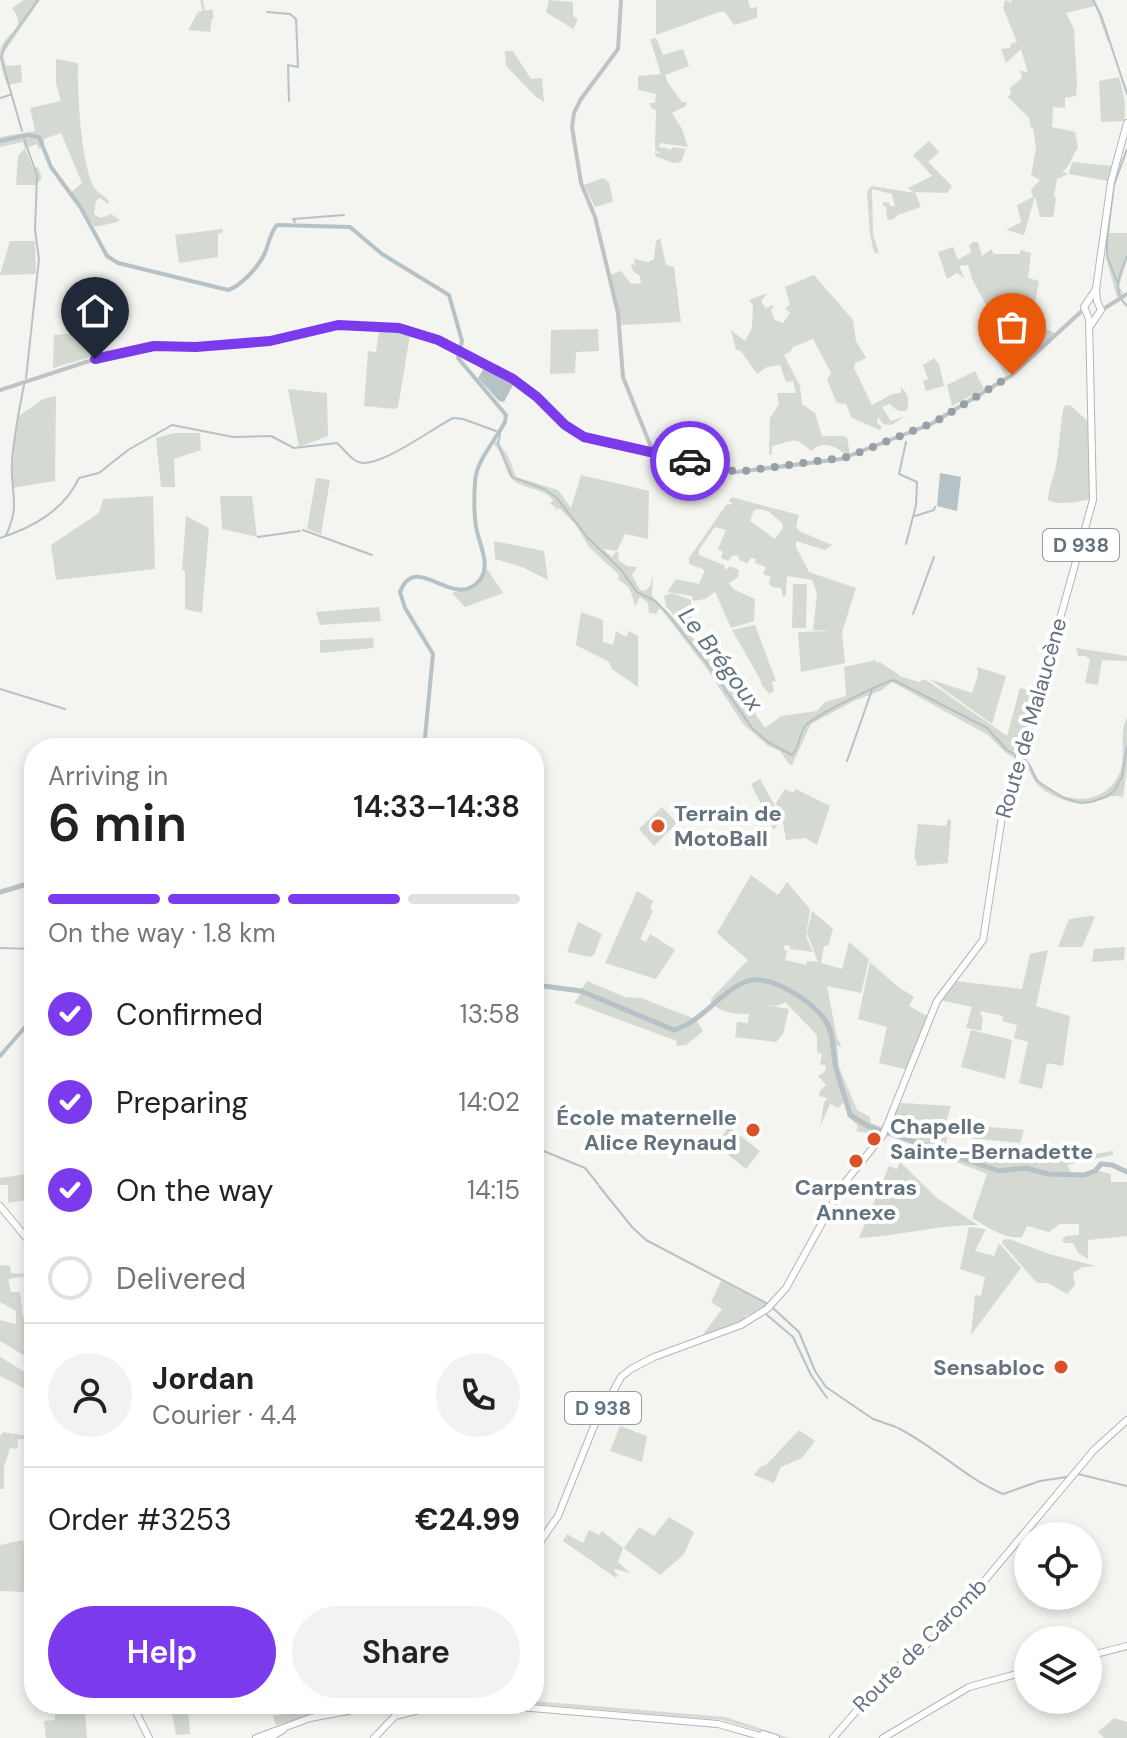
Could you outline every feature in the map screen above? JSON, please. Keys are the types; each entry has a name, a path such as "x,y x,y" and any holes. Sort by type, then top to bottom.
{"main road":[{"name":"D 938","path":"1091,313 1096,301 1111,182 1127,123"},
{"name":"D 938","path":"1091,313 1096,301"},
{"name":"Route de Malaucène","path":"544,1536 558,1516 594,1426 621,1377 654,1357 731,1330 770,1306 793,1277 843,1185 884,1133 937,1001 983,940 1002,807 1093,500 1091,313"},
{"path":"0,1206 24,1235"},
{"name":"Route de Caromb","path":"834,1738 889,1673 924,1647 956,1616 1094,1450 1127,1420"},
{"path":"1102,1652 1127,1646"},
{"path":"883,1738 969,1687 1014,1675"},
{"path":"544,1706 708,1720 737,1725 776,1738"},
{"path":"544,1709 718,1724 767,1738"},
{"path":"137,1714 149,1738"},
{"path":"262,1737 334,1714"},
{"path":"262,1737 346,1714"},
{"path":"375,1738 387,1723 389,1714"}],"street":[{"path":"621,0 618,49 577,106 572,119 573,135 581,183 595,217 618,313 623,377 649,440 650,452"},
{"path":"0,390 86,362 146,347 270,341 338,325 379,325 405,329 461,351 519,383 574,432 595,440 737,472 848,457 935,422 1005,380 1078,317 1123,297"},
{"path":"1096,301 1111,304"}],"shaded area":[{"path":"24,0 40,0 3,54 6,66 21,65 22,82 7,85 0,52 17,26 17,15 12,8"},
{"path":"200,0 203,0 205,11 212,9 214,18 210,32 188,30 198,12 203,11"},
{"path":"549,0 573,2 573,16 578,20 573,29 546,12"},
{"path":"658,0 748,0 750,8 757,7 757,18 734,25 725,12 719,12 656,35"},
{"path":"1005,0 1012,3 1011,0 1095,0 1111,43 1095,6 1066,13 1074,29 1076,96 1065,98 1065,108 1053,107 1052,127 1075,132 1078,148 1062,171 1068,174 1057,179 1053,217 1040,217 1035,196 1024,235 1006,230 1021,222 1017,205 1033,197 1031,190 1040,180 1031,175 1036,149 1033,128 1029,118 1008,97 1010,88 1022,78 1020,70 1028,73 1021,49 1006,63 1001,49 1010,48 1017,42 1003,8"},
{"path":"656,38 663,55 683,49 689,66 665,75 682,102 686,102 686,106 672,113 688,147 660,143 659,147 669,149 667,152 674,147 686,149 681,162 673,163 655,156 655,153 660,153 655,150 656,110 651,108 650,103 655,103 656,94 638,90 638,76 661,74 650,39"},
{"path":"505,51 513,51 531,79 542,78 544,102 506,66"},
{"path":"56,59 78,63 83,148 91,180 96,190 109,202 100,198 96,201 94,214 101,218 111,214 120,220 117,222 95,227 70,193 82,183 61,133 44,139 44,146 39,149 37,144 25,148 23,142 0,147 0,137 35,131 30,108 61,101 56,83"},
{"path":"1119,77 1125,104 1124,121 1101,122 1099,81"},
{"path":"929,141 939,152 928,162 952,186 947,193 915,192 921,207 892,220 887,219 883,202 895,206 892,194 872,189 873,234 879,254 874,252 867,192 871,186 914,193 908,188 932,176 913,155"},
{"path":"25,148 33,168 38,167 42,178 36,185 16,185 18,156"},
{"path":"1072,162 1112,166 1108,181 1069,174"},
{"path":"603,178 609,182 613,202 595,207 584,185"},
{"path":"222,229 223,232 218,234 218,257 179,263 175,235"},
{"path":"1107,233 1127,233 1127,260 1119,286 1123,293 1117,297 1106,258"},
{"path":"660,238 666,265 674,267 681,322 621,325 609,275 621,271 631,284 641,283 631,264 635,265 634,259 648,262 654,259 656,241"},
{"path":"10,241 35,241 36,274 0,275"},
{"path":"978,242 982,256 991,249 994,254 1020,254 1020,250 1031,253 1028,278 1039,281 1032,318 1015,320 991,314 968,265 959,266 964,278 957,273 947,279 938,252 953,247 958,260 971,252 969,245"},
{"path":"814,275 853,320 856,341 866,358 855,363 854,368 872,405 892,394 901,393 901,387 908,397 907,410 898,410 890,404 882,407 891,421 906,416 891,425 883,424 878,417 877,423 882,427 880,430 852,418 846,404 837,403 827,380 831,373 813,339 793,347 784,355 800,386 802,404 815,413 822,436 847,438 850,455 846,456 838,449 825,445 811,451 794,441 772,446 772,454 769,455 770,418 779,404 777,393 796,393 793,381 786,382 780,365 767,367 757,374 740,350 736,350 731,330 745,341 752,328 753,306 749,300 768,293 761,301 765,308 774,305 771,311 775,320 783,323 790,313 785,309 790,304 785,287"},
{"path":"1029,320 1056,334 1006,376 985,341"},
{"path":"86,326 91,357 53,368 54,335 75,333"},
{"path":"598,329 599,351 576,352 575,373 550,374 551,330"},
{"path":"379,330 410,335 398,407 394,409 364,406 368,351 376,352"},
{"path":"934,358 939,364 944,386 926,391 923,381 928,379 923,365"},
{"path":"484,368 513,385 504,402 499,401 478,378"},
{"path":"975,371 984,389 952,406 947,385"},
{"path":"288,389 327,393 328,436 299,447"},
{"path":"56,396 55,481 12,488 14,442 19,416 43,399"},
{"path":"1070,405 1091,424 1091,499 1058,503 1048,500 1064,406"},
{"path":"175,433 200,433 201,450 174,459 175,487 161,487 156,438"},
{"path":"497,440 509,458 516,477 558,490 571,508 581,475 649,491 648,539 625,534 617,551 603,549 612,557 619,553 618,560 627,566 637,567 632,575 640,590 645,591 650,586 653,575 652,596 696,641 701,652 709,648 765,728 781,716 817,711 825,702 846,696 844,667 876,660 876,663 880,662 902,677 919,682 925,679 1007,736 1020,688 1036,692 1029,723 1015,758 988,735 892,682 882,690 811,724 792,765 789,764 780,751 768,746 743,724 707,669 661,609 657,614 649,613 648,603 640,597 635,606 632,593 618,580 619,575 589,547 576,525 559,508 555,511 556,507 550,504 553,500 512,479 494,444"},
{"path":"940,473 961,477 957,511 937,506"},
{"path":"316,478 330,480 321,534 307,529"},
{"path":"153,496 155,569 56,580 51,545 99,513 103,499"},
{"path":"220,496 252,496 257,537 222,529"},
{"path":"731,497 799,515 796,526 799,531 832,545 825,550 796,541 809,572 856,588 842,632 845,663 801,672 798,632 831,631 813,630 817,593 812,580 787,576 786,595 783,597 781,588 772,587 769,583 771,577 763,574 766,567 755,563 756,559 751,558 747,563 739,560 738,555 728,561 721,558 723,552 718,549 726,530 715,527 699,550 699,555 724,565 725,570 730,566 739,570 738,577 729,583 733,589 755,599 754,621 731,628 715,592 705,599 693,601 692,596 667,592 676,579 699,584 705,570 689,564 689,558 726,505 733,504 729,501","holes":["754,510 768,511 782,523 783,528 775,539 750,521"]},
{"path":"186,516 209,528 202,613 185,609 185,571 182,570"},
{"path":"494,541 544,551 548,580 522,567 495,559"},
{"path":"487,569 503,593 465,607 452,593 476,586"},
{"path":"793,584 807,584 806,628 792,628"},
{"path":"672,593 691,600 692,629 686,629 666,606 664,596"},
{"path":"379,607 381,621 320,625 316,612"},
{"path":"581,612 603,620 603,642 613,645 616,631 626,637 629,631 638,636 638,687 612,669 609,662 576,645"},
{"path":"755,625 776,681 772,682 774,691 769,694 732,630"},
{"path":"373,638 374,648 320,653 320,640"},
{"path":"1076,648 1127,656 1127,661 1102,660 1098,685 1085,683 1090,659 1078,656"},
{"path":"977,667 1006,676 992,724 929,679 972,693 978,675"},
{"path":"1127,718 1127,768 1123,797 1083,803 1067,801 1042,789 1026,766 1019,762 1023,754 1039,780 1058,794 1070,798 1093,797 1112,785 1119,774"},
{"path":"760,779 781,817 776,803 785,789 793,793 796,789 830,806 817,845 805,838 786,840 782,817 774,830 751,784"},
{"name":"Terrain de MotoBall","path":"662,807 677,823 654,846 639,829"},
{"path":"948,819 951,820 948,863 917,866 914,858 918,824 946,826"},
{"path":"751,875 778,895 787,882 810,909 806,936 813,952 790,949 785,945 785,960 806,965 807,961 818,962 807,933 812,911 833,929 828,946 824,946 821,963 842,969 849,942 869,959 861,993 827,986 837,1038 842,1047 837,1045 839,1067 857,1110 870,1117 871,1123 885,1126 880,1135 856,1131 858,1126 849,1117 844,1102 838,1108 830,1104 820,1127 827,1098 819,1096 826,1085 818,1076 825,1072 826,1066 820,1064 822,1054 817,1052 817,1035 785,1002 778,1006 765,1005 789,1009 783,1034 776,1042 735,1037 737,1022 748,1023 749,1014 729,1012 711,1003 711,999 748,960 717,933"},
{"path":"637,891 653,901 650,908 653,911 640,939 646,942 650,934 675,950 656,979 605,963"},
{"path":"1095,917 1082,947 1058,947 1069,919"},
{"path":"578,922 602,934 594,955 590,957 567,952"},
{"path":"1125,947 1124,960 1092,962 1094,949"},
{"path":"1048,950 1036,1006 1070,1016 1063,1066 1047,1063 1042,1089 1019,1083 1028,1042 1014,1038 1017,1025 1002,1021 1003,1016 980,1011 983,1020 981,1031 966,1028 972,1007 940,1000 955,981 1022,989 1030,954"},
{"path":"870,962 914,997 909,1006 929,1017 909,1070 879,1063 887,1027 858,1019"},
{"path":"587,981 625,997 641,998 695,1019 674,1029 581,990"},
{"path":"582,992 674,1031 696,1020 703,1031 686,1045 676,1046 677,1041 574,1003"},
{"path":"971,1030 1012,1040 1005,1079 961,1067"},
{"path":"901,1103 951,1106 946,1123 1024,1130 1020,1143 947,1136 946,1145 995,1158 1021,1157 1050,1161 1113,1151 1113,1155 1067,1165 1072,1174 1099,1171 1111,1174 1111,1182 1127,1182 1127,1236 1088,1240 1088,1259 1078,1253 1073,1243 1062,1240 1066,1236 1079,1235 1079,1224 1060,1224 1049,1232 1027,1226 1022,1237 1002,1234 983,1225 972,1218 987,1174 887,1135 890,1127 904,1131 904,1120 892,1119"},
{"path":"729,1127 760,1151 746,1169 715,1144"},
{"path":"900,1162 937,1198 978,1225 859,1238 889,1166 897,1169"},
{"path":"24,1174 24,1201 8,1203 8,1185 0,1185 0,1178"},
{"path":"969,1227 986,1229 975,1251 994,1256 999,1243 1021,1268 971,1335 975,1295 981,1296 985,1277 960,1269"},
{"path":"1009,1239 1049,1254 1096,1266 1083,1267 1073,1273 1075,1285 1067,1294 1048,1283 1037,1283 1002,1243"},
{"path":"0,1265 10,1266 11,1273 24,1274 8,1279 11,1292 20,1292 24,1317 24,1355 0,1341 0,1320 16,1324 16,1311 0,1302"},
{"path":"721,1281 767,1304 734,1326 706,1337 704,1333 722,1309 711,1302"},
{"path":"0,1357 24,1372 24,1388 0,1376"},
{"path":"620,1426 647,1436 642,1462 610,1451"},
{"path":"799,1430 815,1441 802,1458 781,1467 774,1483 754,1475 766,1465"},
{"path":"3,1432 24,1435 24,1439 18,1439 17,1449 10,1448 4,1467 4,1489 0,1489 0,1436"},
{"path":"669,1517 694,1532 684,1554 660,1575 624,1548 639,1527 654,1536"},
{"path":"589,1530 599,1535 602,1531 623,1548 618,1562 630,1573 615,1569 616,1578 563,1541 567,1534 583,1543"},
{"path":"23,1540 24,1592 0,1591 0,1545"},
{"path":"544,1702 725,1717 789,1738 723,1720 544,1705"},
{"path":"55,1714 85,1714 87,1738 46,1738 44,1721 55,1720"},
{"path":"172,1714 188,1714 190,1734 176,1735"},
{"path":"281,1714 321,1714 276,1725 273,1716"},
{"path":"1114,1718 1127,1722 1127,1738 1104,1738 1098,1732"}],"waterway":[{"path":"22,131 1,58 5,46 38,0"},
{"path":"1093,0 1101,15 1127,94"},
{"path":"267,12 290,14 296,19 298,67 288,65 289,101"},
{"path":"0,98 10,95"},
{"path":"0,141 27,135 39,137 51,167 81,208 107,256 118,263 228,290 244,280 258,265 277,225 350,227 382,254 449,295 462,341 458,358 506,415 476,475 475,516 485,562 483,575 469,588 458,589 415,577 407,581 400,592 405,608 433,654 425,738"},
{"path":"24,139 37,175 35,230 39,259 26,378"},
{"path":"1118,284 1107,256 1107,241 1114,185 1127,149"},
{"path":"295,222 293,219 344,215"},
{"name":"Le Brégoux","path":"1127,256 1118,288 1127,306"},
{"path":"6,535 13,515 12,461 24,385"},
{"name":"Le Brégoux","path":"0,538 47,516 65,499 79,478 99,473 128,450 172,425 233,437 271,436 294,448 337,443 353,459 365,463 390,455 453,418 496,431"},
{"name":"Le Brégoux","path":"500,434 498,444 512,477 556,497 637,592 655,601 666,612 752,728 768,742 792,755 803,729 810,722 894,680 987,728 1007,750 1030,766 1037,781 1064,798 1081,803 1106,797 1114,791 1122,777 1127,746"},
{"path":"906,442 899,474 917,482 916,505 906,544"},
{"path":"915,516 935,507"},
{"path":"303,530 372,555"},
{"path":"258,537 300,531"},
{"path":"913,614 934,557"},
{"path":"0,689 65,709"},
{"path":"847,761 872,690"},
{"path":"997,832 1000,810"},
{"path":"0,892 24,885"},
{"path":"0,948 24,949"},
{"path":"544,986 581,991 674,1030 693,1021 745,982 766,981 800,997 825,1020 850,1115 868,1126 999,1171 1026,1168 1048,1174 1084,1175 1095,1171 1101,1164 1127,1172"},
{"path":"0,1056 24,1028"},
{"path":"544,1151 585,1168 598,1184"},
{"path":"599,1186 646,1240 768,1304"},
{"path":"773,1308 799,1332 815,1371 826,1387 873,1419 896,1427"},
{"path":"767,1315 793,1337 811,1375 827,1398"},
{"path":"898,1428 976,1480 1003,1494 1040,1481 1067,1477"},
{"path":"1078,1474 1127,1486"}],"way so far":[{"path":"690,461 717,470 737,472 848,457 935,422 1012,375"}],"place":[{"name":"Terrain de MotoBall","path":"658,826"},
{"name":"École maternelle Alice Reynaud","path":"753,1130"},
{"name":"Chapelle Sainte-Bernadette","path":"874,1139"},
{"name":"Carpentras Annexe","path":"856,1161"},
{"name":"Sensabloc","path":"1061,1367"}],"route":[{"path":"95,359 154,346 196,347 270,341 338,325 399,328 438,340 513,379 528,389 565,425 584,437 690,461"}]}
